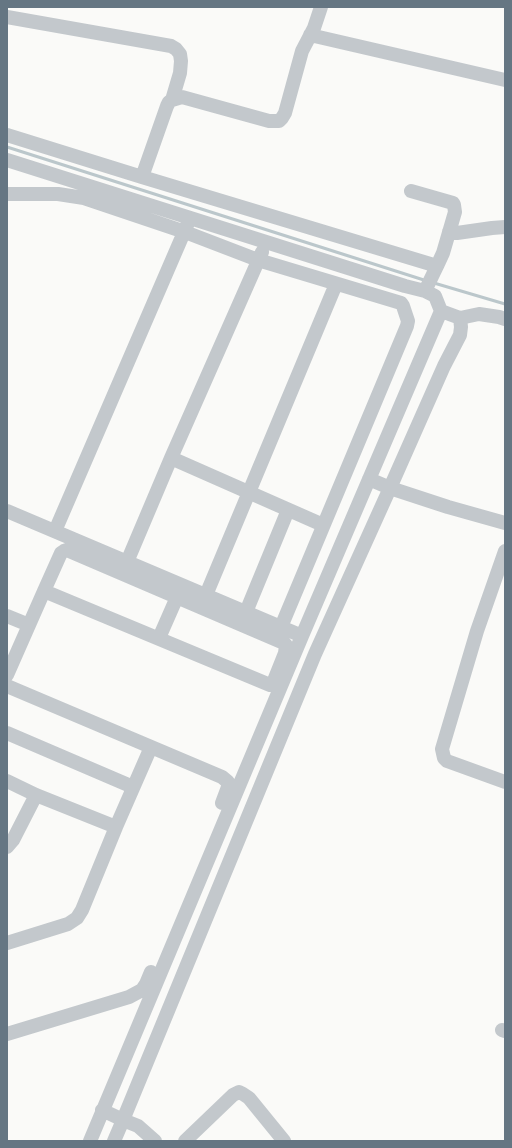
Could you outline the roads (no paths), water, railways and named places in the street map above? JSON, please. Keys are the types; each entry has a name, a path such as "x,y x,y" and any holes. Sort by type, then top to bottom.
{"street":[{"path":"142,177 168,102 172,100 182,97 269,121 279,121 285,113 302,51 314,28 321,7"},
{"path":"7,17 171,46 180,54 181,60 180,73 172,100"},
{"path":"310,35 505,80"},
{"path":"7,135 142,177 431,279"},
{"path":"7,160 405,286 431,279"},
{"path":"7,1034 130,997 142,990 146,984 302,636 441,311 435,296 431,279 443,253 455,212 454,206 453,203 411,191"},
{"path":"7,194 58,194 84,198 185,232 258,260 401,303 408,321 407,326 281,627"},
{"path":"54,531 191,218"},
{"path":"449,232 457,233 505,227"},
{"path":"128,562 171,458 266,242"},
{"path":"206,595 336,284"},
{"path":"441,311 460,318 479,314 505,319"},
{"path":"114,1141 315,654 444,366 460,335 460,318"},
{"path":"171,458 323,526"},
{"path":"369,479 390,488 448,507 505,523"},
{"path":"246,612 288,510"},
{"path":"7,511 302,636"},
{"path":"7,674 29,625 44,591 61,553 67,550 284,643 286,645 285,652 273,683 270,685 44,591"},
{"path":"505,552 477,631 442,749 444,758 447,761 505,782"},
{"path":"159,638 177,597"},
{"path":"7,616 29,625"},
{"path":"7,686 222,777 228,782 227,803 90,1141"},
{"path":"7,733 134,787"},
{"path":"7,943 68,924 77,918 82,910 151,747"},
{"path":"7,782 116,827"},
{"path":"7,847 13,840 36,795"},
{"path":"185,1141 232,1096 239,1092 249,1098 284,1141"},
{"path":"102,1110 138,1126 155,1141"}],"waterway":[{"path":"7,147 427,281"},
{"path":"434,283 505,304"}]}
